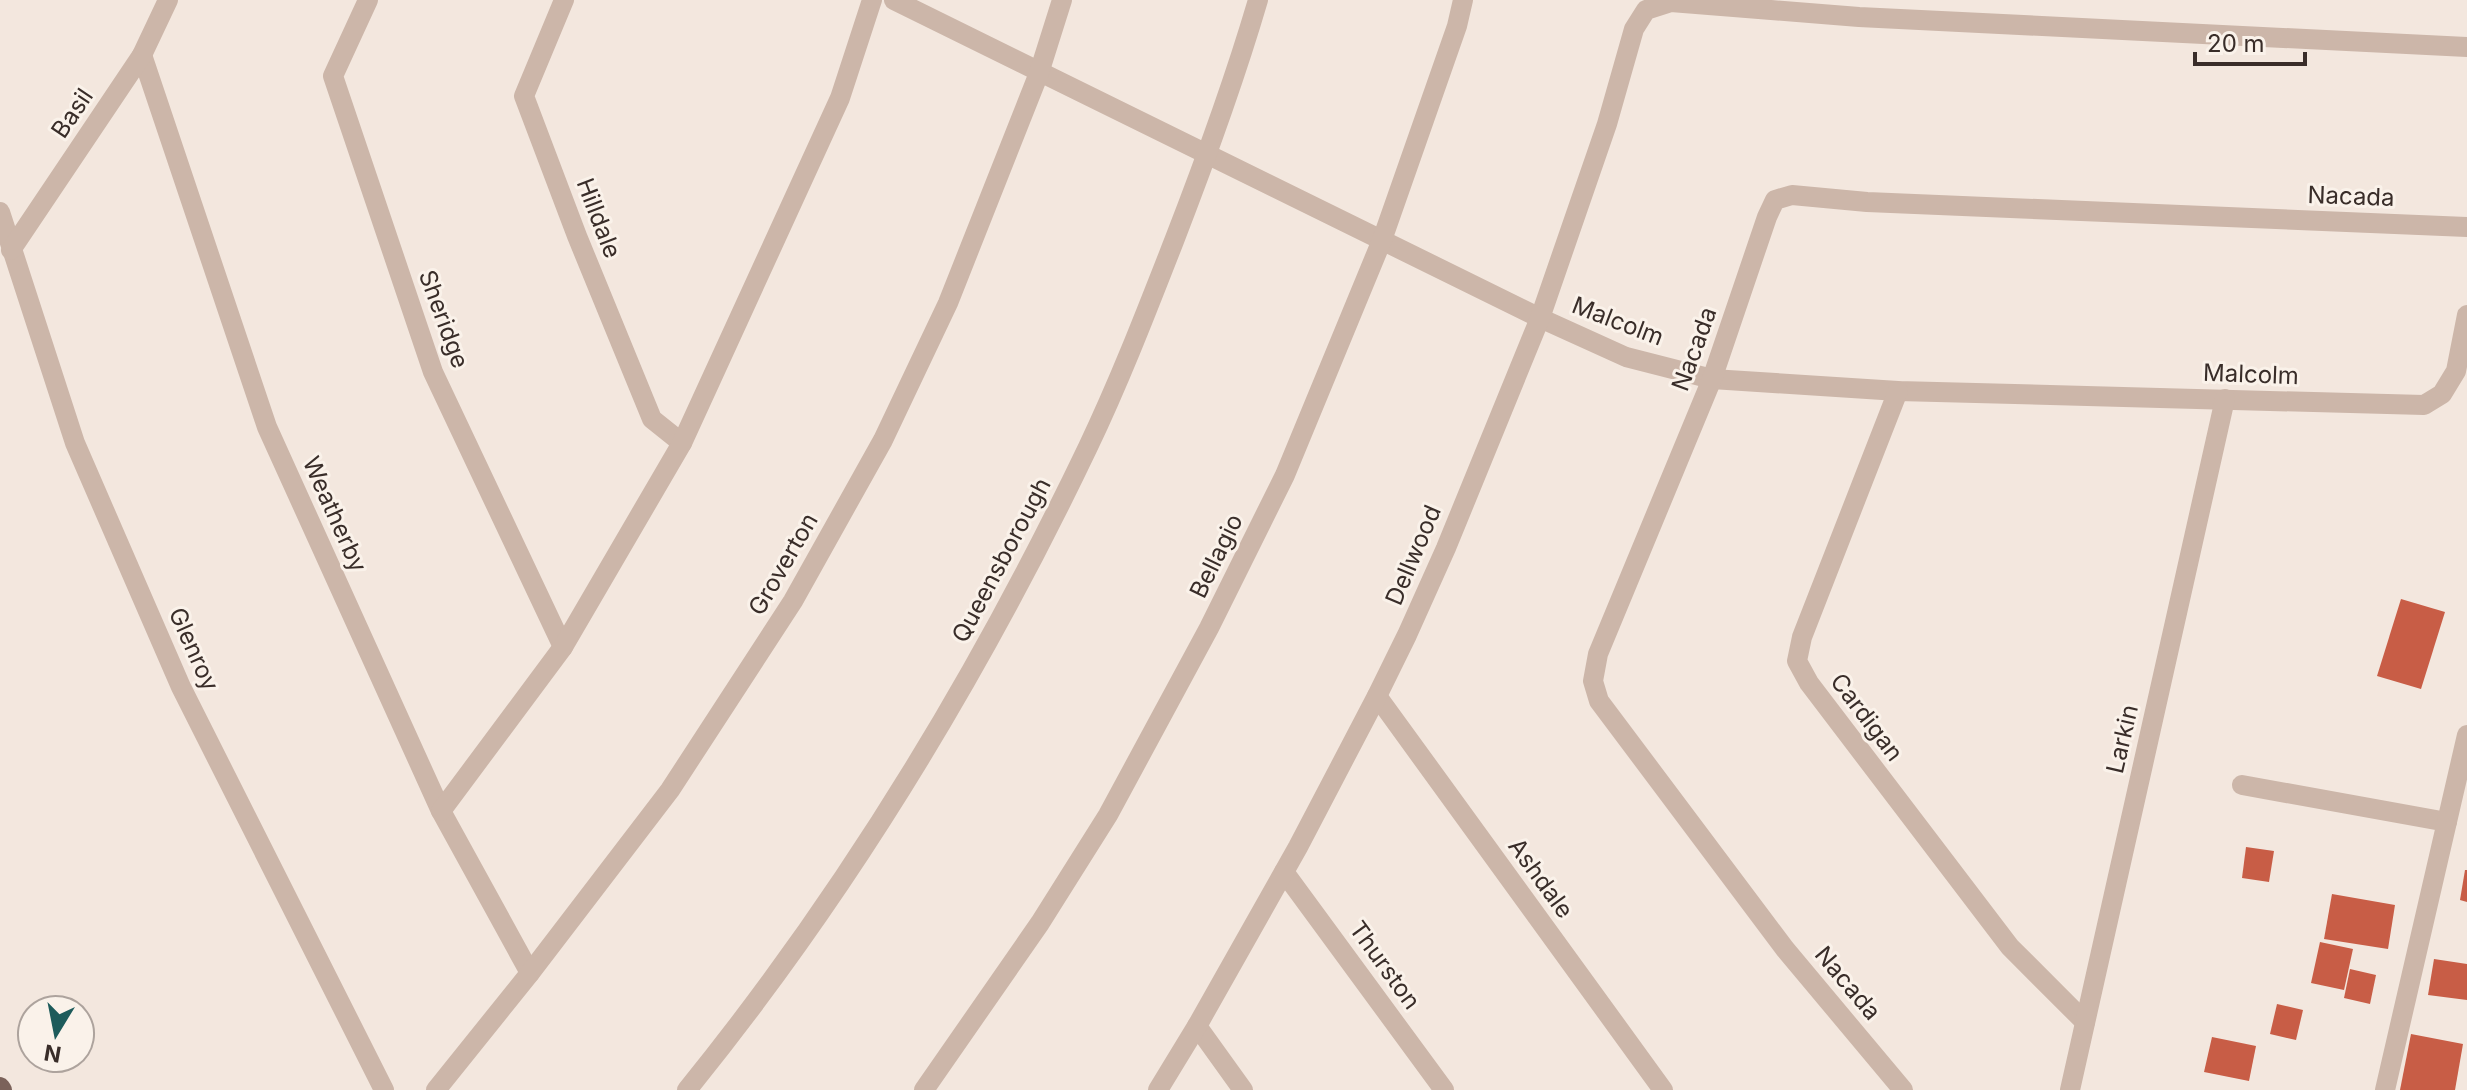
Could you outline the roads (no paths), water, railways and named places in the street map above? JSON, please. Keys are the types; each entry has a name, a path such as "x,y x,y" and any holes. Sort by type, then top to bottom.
{"street":[{"name":"Basil","path":"11,250 142,55 168,0"},
{"name":"Sheridge","path":"368,0 333,76 433,372 563,647"},
{"name":"Hilldale","path":"564,0 524,96 652,419 682,443"},
{"path":"441,811 563,647 682,443 840,98 872,0"},
{"name":"Malcolm","path":"894,0 1540,318 1626,357 1712,379 1898,391 2424,405 2442,394 2456,371 2467,315"},
{"name":"Groverton","path":"436,1090 670,790 793,601 883,440 948,303 1039,73 1062,0"},
{"name":"Queensborough","path":"687,1090 732,1035 832,894 918,760 1019,585 1101,418 1136,338 1208,153 1258,0"},
{"name":"Bellagio","path":"924,1090 1040,923 1108,815 1195,655 1285,475 1382,240 1457,26 1463,0"},
{"name":"Dellwood","path":"1158,1090 1284,872 1377,696 1446,548 1540,318 1607,124 1634,29 1646,10 1671,2 1859,17 2467,47"},
{"name":"Weatherby","path":"142,55 267,427 441,811 530,973"},
{"name":"Nacada","path":"1903,1090 1776,937 1599,701 1593,681 1598,654 1712,379 1775,200 1792,195 1867,202 2467,227"},
{"name":"Glenroy","path":"0,212 75,443 181,687 384,1090"},
{"name":"Cardigan","path":"1898,391 1802,637 1797,661 1809,683 2010,947 2085,1022"},
{"name":"Larkin","path":"2070,1090 2225,399"},
{"name":"Ashdale","path":"1377,696 1663,1090"},
{"path":"2385,1090 2467,735"},
{"path":"2242,785 2447,822"},
{"name":"Thurston","path":"1284,872 1444,1090"},
{"path":"1197,1026 1243,1090"}]}
